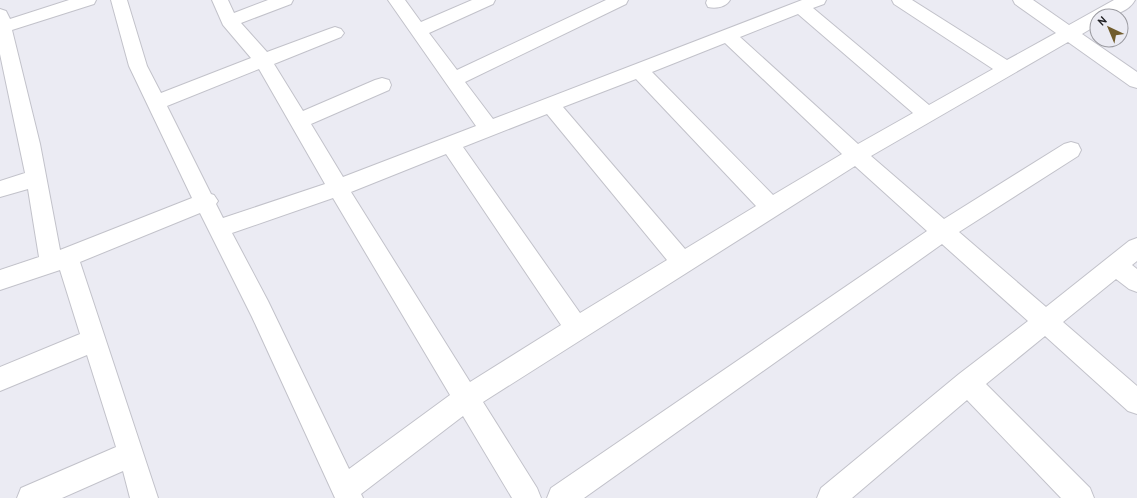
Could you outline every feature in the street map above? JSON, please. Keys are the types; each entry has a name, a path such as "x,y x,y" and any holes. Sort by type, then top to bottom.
{"street":[{"path":"88,0 1,23 8,92 30,144 36,178 59,260 94,340 144,498"},
{"path":"119,0 138,66 218,229 260,309 347,494 467,398 577,328 856,155 928,116 1089,22"},
{"path":"220,0 229,20 263,60 338,188 527,498"},
{"path":"229,20 285,0"},
{"path":"396,0 489,130"},
{"path":"418,31 487,0"},
{"path":"453,80 620,0"},
{"path":"900,0 1007,69"},
{"path":"1021,0 1137,81"},
{"path":"1116,8 1128,2"},
{"path":"218,229 338,188 809,4 928,116"},
{"path":"157,102 335,33"},
{"path":"728,36 856,155 1137,402"},
{"path":"640,71 771,207"},
{"path":"299,120 382,86"},
{"path":"550,106 682,262"},
{"path":"450,145 577,328"},
{"path":"561,498 944,231 1072,150"},
{"path":"0,189 36,178"},
{"path":"0,280 59,260 206,202"},
{"path":"831,498 968,383 1137,248"},
{"path":"1115,265 1137,282"},
{"path":"0,379 94,340"},
{"path":"968,383 1080,498"},
{"path":"31,498 131,454"}]}
